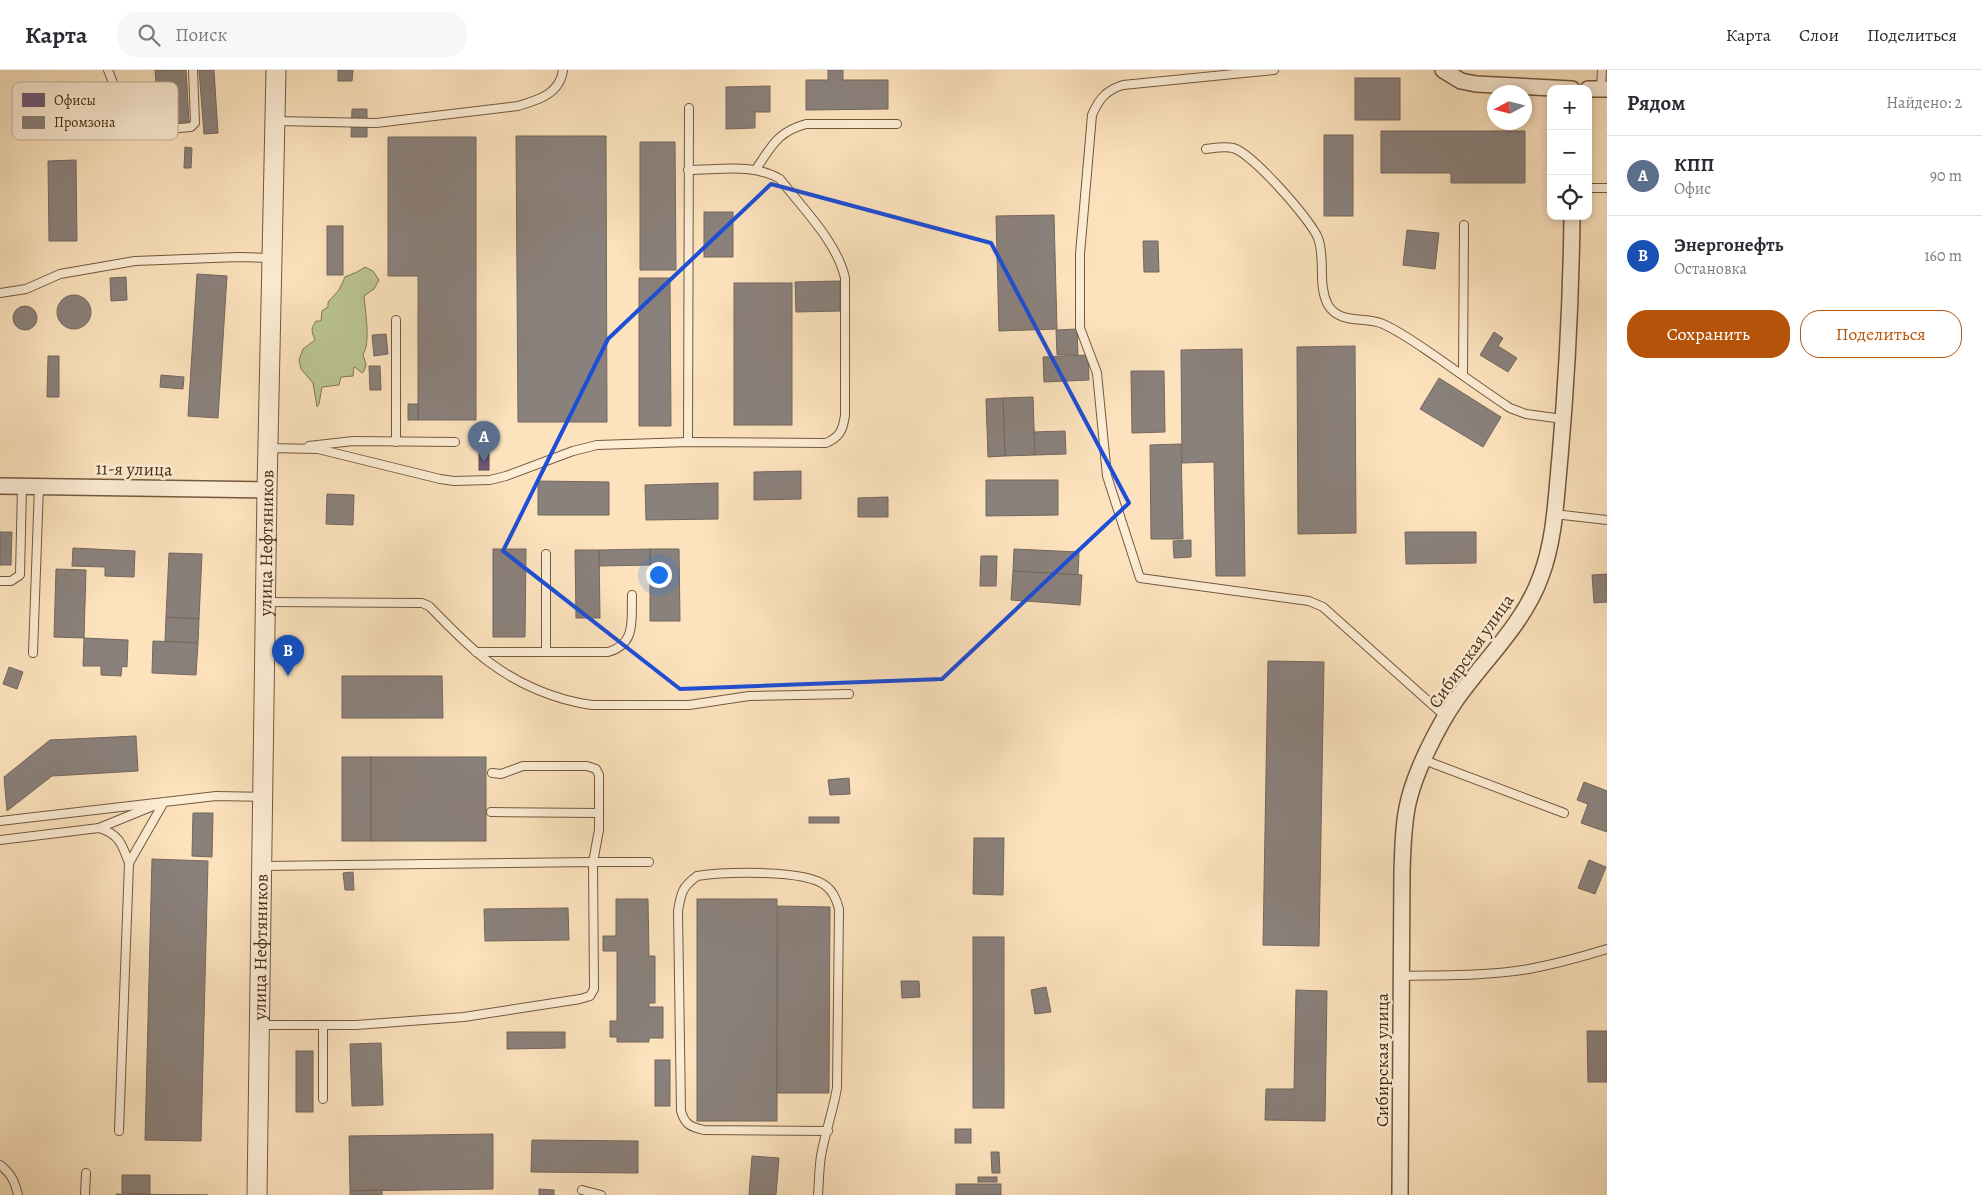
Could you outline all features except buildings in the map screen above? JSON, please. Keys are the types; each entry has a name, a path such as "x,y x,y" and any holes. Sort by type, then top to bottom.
{"street":[{"name":"улица Нефтяников","path":"258,1195 267,490 276,70"},
{"path":"1443,70 1461,81 1476,84 1547,88"},
{"name":"Сибирская улица","path":"1400,1195 1404,832 1408,800 1424,760 1455,701 1487,661 1533,595 1548,552 1554,514 1563,420 1570,311 1572,220"},
{"name":"11-я улица","path":"0,486 267,490"}],"lane":[{"path":"108,70 113,82"},
{"path":"178,128 191,127 195,123 192,70"},
{"path":"275,121 376,123 518,106 538,100 550,93 559,84 563,70"},
{"path":"1274,70 1123,85 1112,88 1102,96 1092,115 1080,254 1080,328 1097,373 1107,476 1140,578 1309,601 1323,607 1446,717"},
{"path":"1599,89 1602,70"},
{"path":"688,442 689,108"},
{"path":"756,169 780,136 792,128 806,124 897,124"},
{"path":"1206,149 1233,148 1245,154 1258,165 1311,224 1318,238 1322,254 1323,291 1329,305 1336,314 1348,319 1381,323 1405,335 1510,408 1526,414 1563,420"},
{"path":"268,448 318,449 360,461 454,481 490,480 506,476 573,451 598,446 688,442 826,443 836,438 843,429 845,415 845,278 841,262 832,247 780,179 768,172 756,169 688,170"},
{"path":"1592,188 1607,188"},
{"path":"1463,376 1464,225"},
{"path":"0,293 26,289 60,274 135,261 239,257 272,258"},
{"path":"396,320 396,442"},
{"path":"302,448 319,444 345,442 455,442"},
{"path":"0,581 11,581 20,575 22,486"},
{"path":"33,653 39,486"},
{"path":"1554,514 1607,520"},
{"path":"546,554 546,652"},
{"path":"476,652 608,652 618,649 625,643 630,634 632,595"},
{"path":"266,602 422,602 429,606 476,652 496,667 534,688 557,697 592,705 689,705 749,696 849,694"},
{"path":"1424,760 1564,812"},
{"path":"260,1025 375,1024 464,1017 590,996 594,989 593,862 598,830 599,775 596,769 588,766 523,766 501,774 492,773"},
{"path":"0,821 216,796 264,797"},
{"path":"0,840 99,828 164,802"},
{"path":"128,863 164,802"},
{"path":"491,812 599,813"},
{"path":"99,828 113,832 123,846 128,863 119,1131"},
{"path":"263,866 649,862"},
{"path":"818,1195 821,1157 828,1131 837,1088 839,909 836,897 826,885 801,876 781,874 697,876 686,884 681,893 678,911 681,1111 684,1122 691,1127 704,1130 828,1131"},
{"path":"1402,976 1485,974 1527,969 1570,960 1607,949"},
{"path":"322,1025 324,1099"},
{"path":"0,1165 9,1172 18,1195"},
{"path":"85,1195 86,1173"},
{"path":"582,1190 601,1195"}],"highlighted area":[{"path":"771,184 991,243 1129,503 942,679 680,689 503,551 608,339"}],"green space":[{"path":"365,267 373,271 379,280 374,289 364,296 367,343 363,354 366,365 364,371 362,373 354,367 353,376 341,377 339,385 322,387 317,407 313,383 301,369 299,360 303,349 315,340 312,332 313,326 316,321 321,321 322,311 328,307 328,302 339,290 345,277"}],"place":[{"name":"КПП","path":"484,462"},
{"name":"Энергонефть","path":"288,676"}]}
